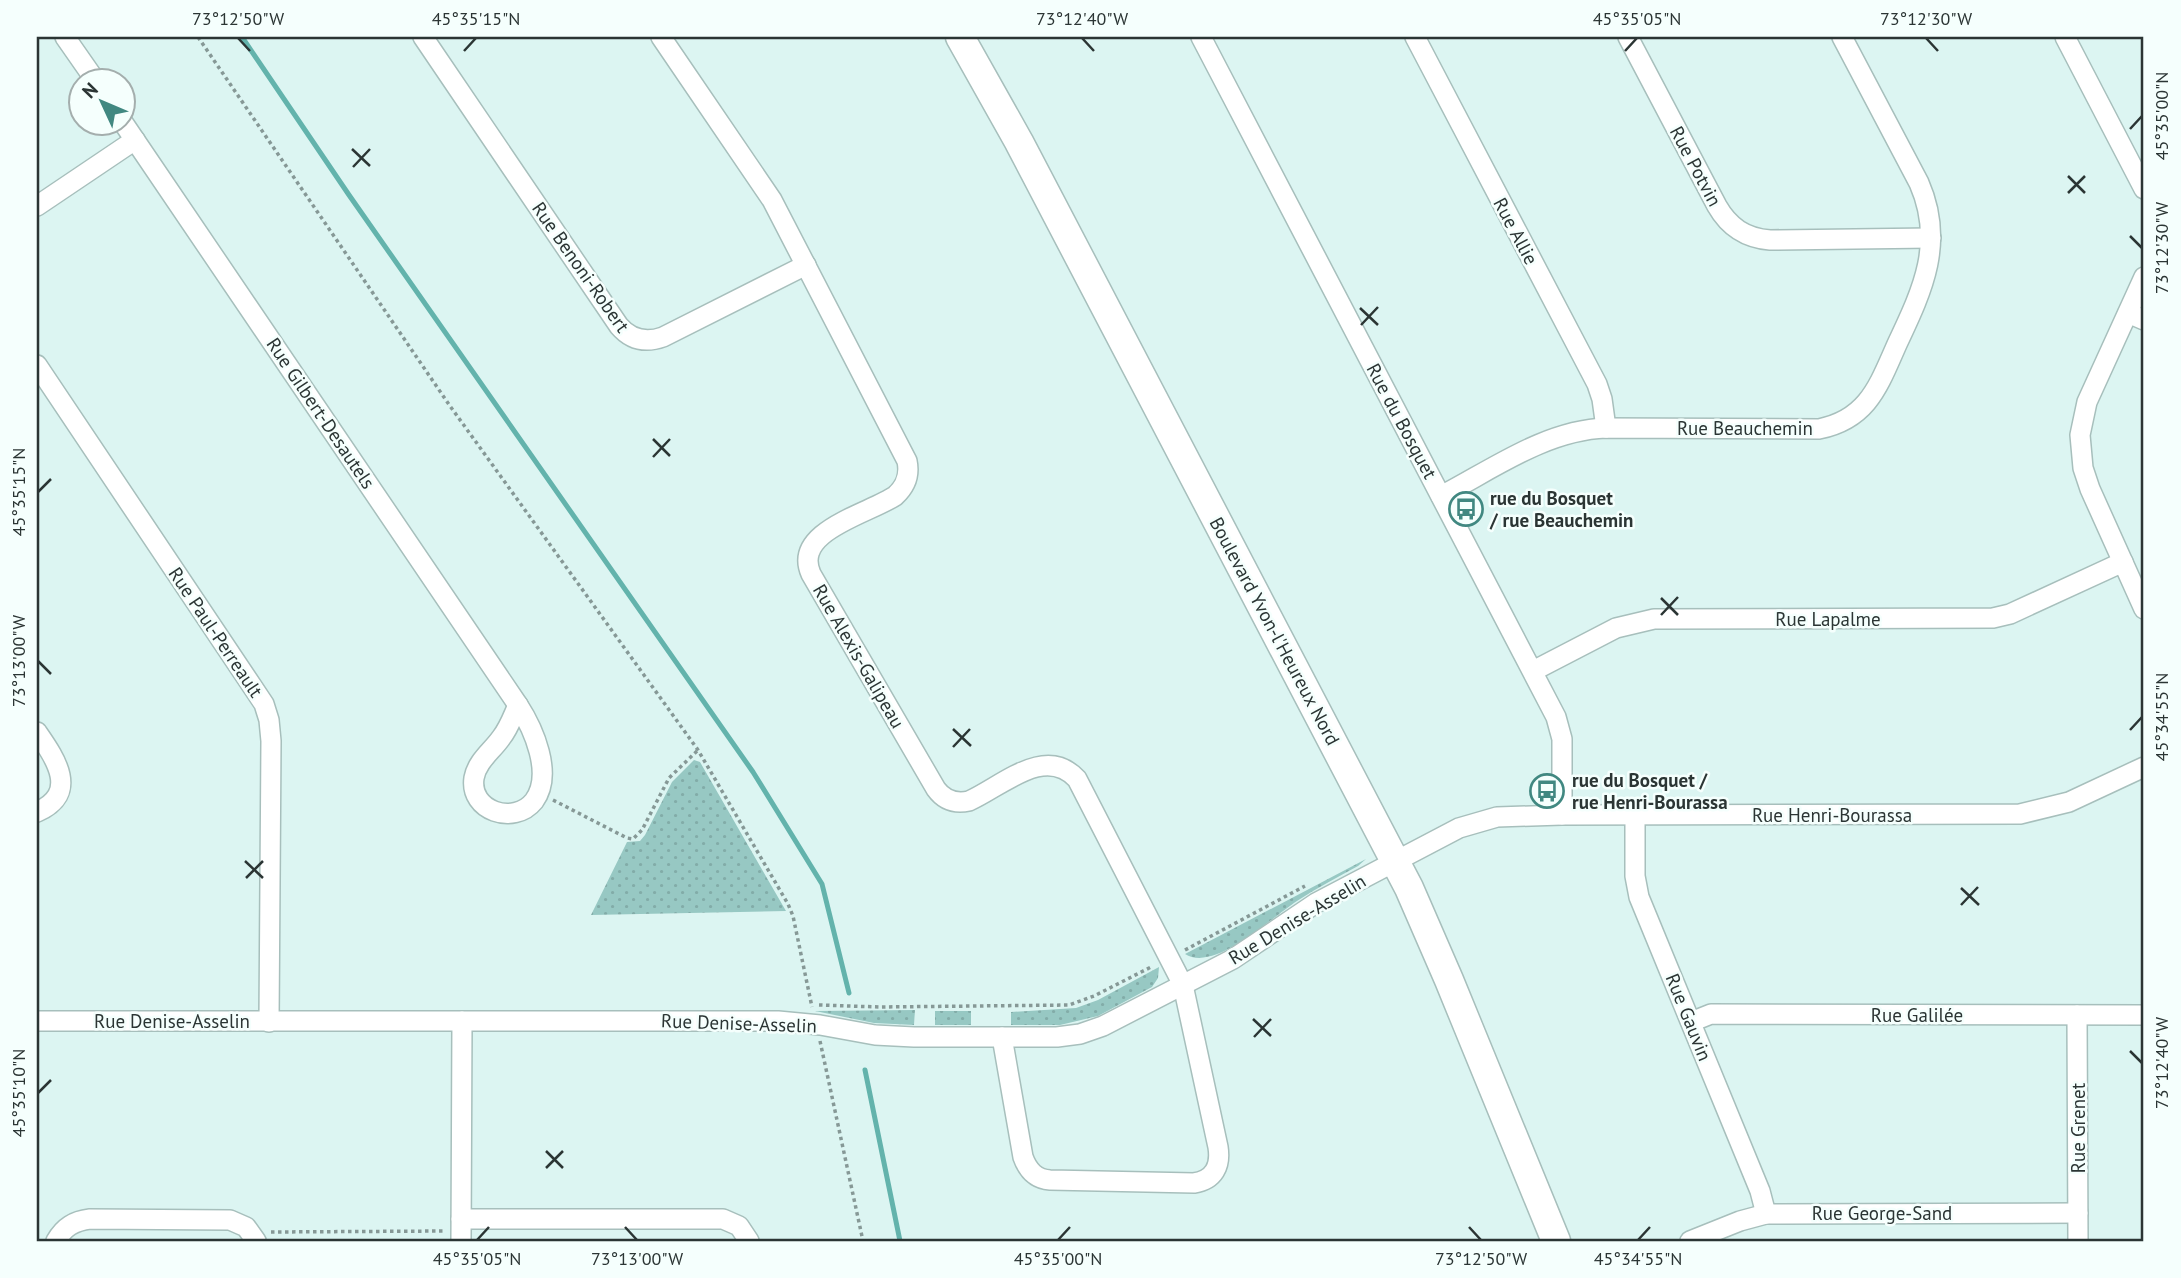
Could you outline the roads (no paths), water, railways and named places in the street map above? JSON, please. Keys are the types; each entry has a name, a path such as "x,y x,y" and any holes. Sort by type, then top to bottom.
{"street":[{"path":"65,37 85,66"},
{"name":"Rue Benoni-Robert","path":"423,37 619,326 631,337 647,341 663,337 806,264"},
{"name":"Rue Alexis-Galipeau","path":"662,37 772,200 905,456 909,472 906,483 895,496 815,540 807,554 811,575 943,797 958,803 969,802 1041,765 1064,768 1077,779 1183,985"},
{"name":"Boulevard Yvon-l'Heureux Nord","path":"960,37 1025,153 1395,862 1450,980 1556,1241"},
{"name":"Rue du Bosquet","path":"1201,37 1556,717 1560,732 1562,815"},
{"name":"Rue Allie","path":"1415,37 1597,384 1606,428"},
{"name":"Rue Potvin","path":"1628,37 1717,206 1728,222 1740,232 1754,238 1770,240 1931,238"},
{"name":"Rue Beauchemin","path":"1441,496 1551,439 1583,430 1819,429 1850,417 1864,407 1874,393 1920,294 1928,269 1931,238 1927,209 1919,183 1842,37"},
{"path":"2065,37 2144,189"},
{"name":"Rue Gilbert-Desautels","path":"132,136 518,705 536,736 540,787 533,802 524,809 502,814 491,811 482,803 474,788 474,776 479,765 501,739 518,705"},
{"path":"37,206 135,140"},
{"path":"2144,277 2136,316 2087,402 2080,435 2086,478 2144,610"},
{"name":"Rue Paul-Perreault","path":"37,365 256,689 267,712 271,741 269,1022"},
{"name":"Rue Lapalme","path":"1533,671 1616,628 1644,620 1993,618 2018,610 2123,562"},
{"path":"37,732 58,763 61,780 55,797 37,812"},
{"name":"Rue Henri-Bourassa","path":"1395,862 1477,821 1507,816 2020,814 2068,802 2144,767"},
{"name":"Rue Gauvin","path":"1635,816 1635,876 1639,897 1760,1191 1766,1214"},
{"name":"Rue Denise-Asselin","path":"37,1021 795,1021 893,1036 1057,1037 1092,1030 1183,985 1248,950 1325,898 1395,862"},
{"path":"1002,1037 1023,1157 1035,1175 1051,1180 1199,1182 1208,1179 1215,1172 1219,1158 1183,985"},
{"name":"Rue Galilée","path":"1691,1022 1712,1014 2144,1015"},
{"name":"Rue Grenet","path":"2077,1015 2078,1241"},
{"path":"462,1021 461,1230 723,1219 739,1226 749,1241"},
{"name":"Rue George-Sand","path":"1690,1241 1740,1221 1766,1214 2078,1213"},
{"path":"56,1241 66,1227 76,1221 103,1219 230,1220 261,1237"}],"waterway":[{"path":"242,37 349,195 753,772 822,884 849,993"},
{"path":"865,1070 900,1241"}],"place":[{"name":"rue du Bosquet / rue Beauchemin","path":"1466,509"},
{"name":"rue du Bosquet / rue Henri-Bourassa","path":"1547,791"}]}
